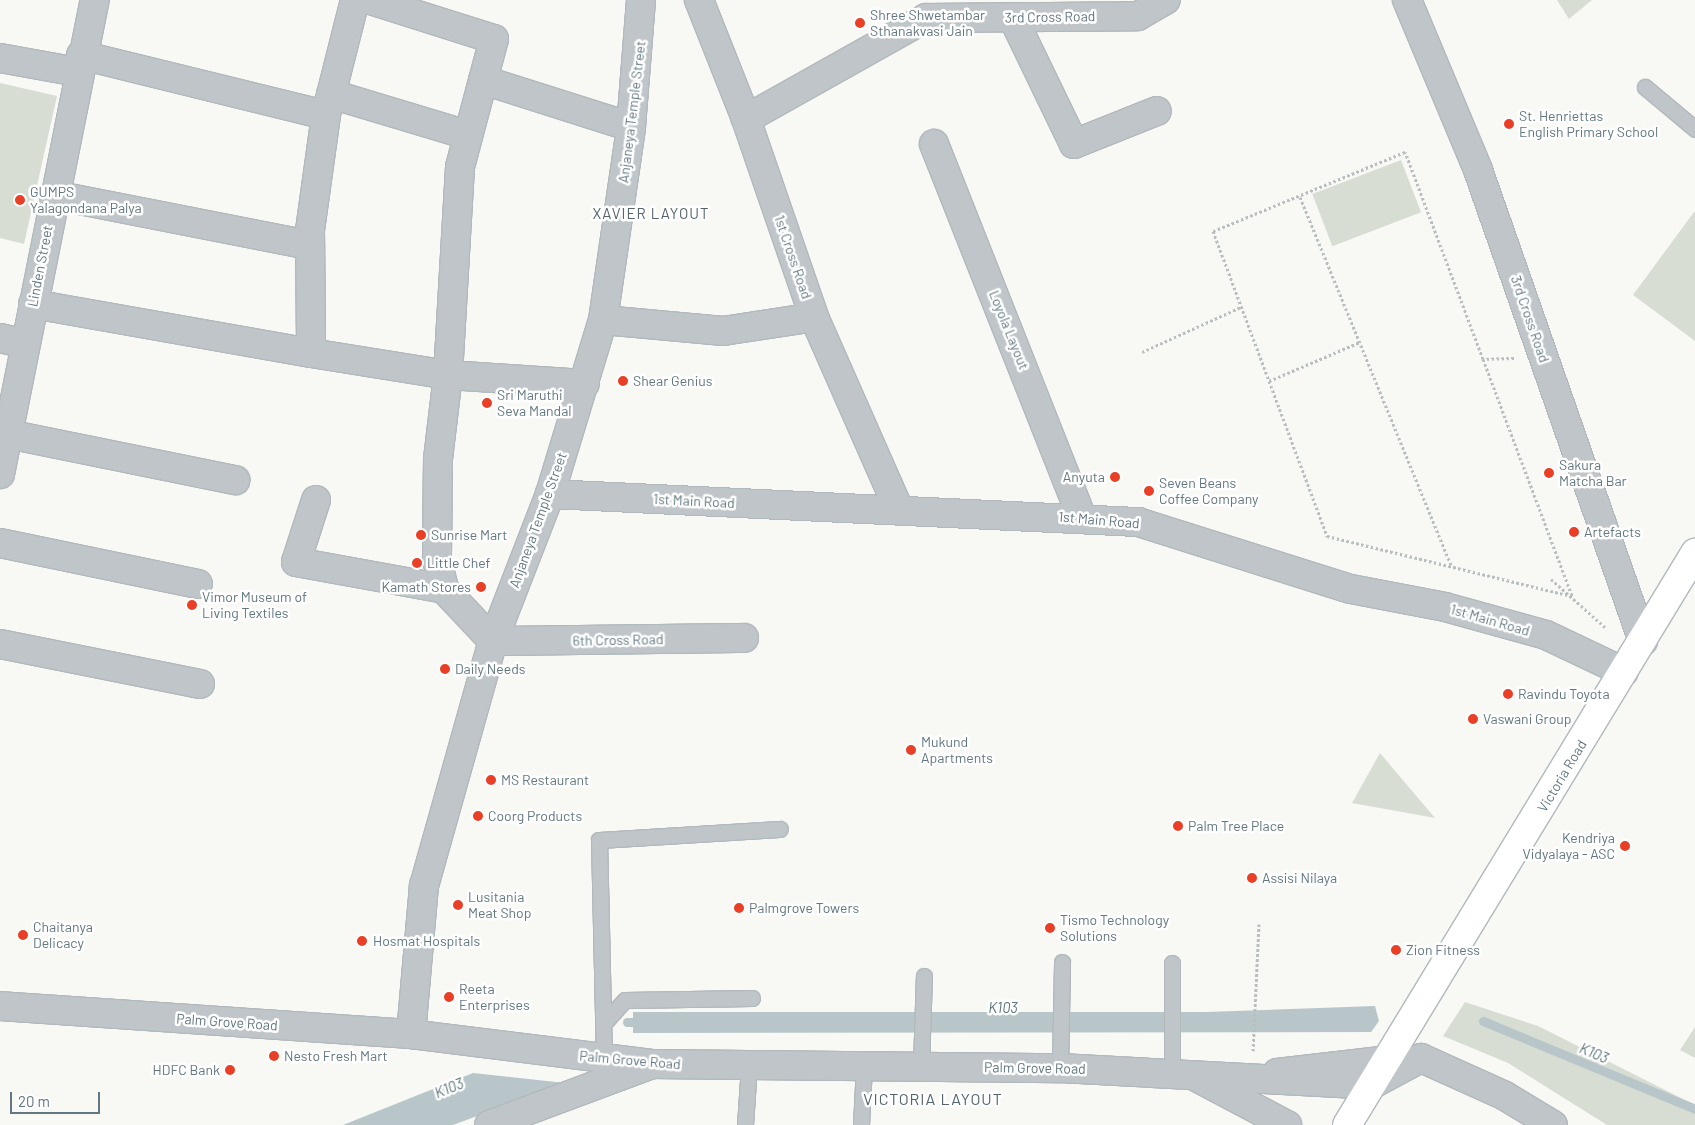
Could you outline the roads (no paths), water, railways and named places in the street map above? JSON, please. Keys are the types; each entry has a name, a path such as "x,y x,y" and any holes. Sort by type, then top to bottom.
{"main road":[{"name":"Victoria Road","path":"1347,1125 1695,553"}],"street":[{"path":"311,353 310,245 328,104 355,0"},
{"path":"370,0 494,39 460,167 448,375 438,459 437,560 444,589 493,641"},
{"name":"Anjaneya Temple Street","path":"411,1034 424,886 493,641 550,494 603,320 631,127 641,0"},
{"name":"3rd Cross Road","path":"746,119 926,18 1138,16 1166,0"},
{"name":"3rd Cross Road","path":"1406,0 1478,170 1543,357 1634,656"},
{"name":"Linden Street","path":"0,474 8,434 13,341 33,304 80,64 89,1"},
{"name":"1st Cross Road","path":"707,4 814,317 899,510"},
{"path":"1013,18 1074,144 1157,111"},
{"path":"0,58 80,64 328,104 468,135"},
{"path":"483,80 631,127"},
{"name":"Loyola Layout","path":"934,144 1082,517"},
{"path":"54,195 310,245"},
{"path":"33,304 448,375 585,384"},
{"path":"603,320 723,331 814,317"},
{"path":"8,434 235,480"},
{"name":"1st Main Road","path":"550,494 1082,517 1138,522 1351,589 1445,606 1536,633 1634,656"},
{"path":"316,500 296,562 444,589"},
{"path":"0,543 198,584"},
{"name":"6th Cross Road","path":"493,641 744,638"},
{"path":"0,644 200,684"},
{"name":"Palm Grove Road","path":"0,1006 411,1034 652,1064 864,1065 921,1053 1060,1068 1263,1076 1307,1085 1371,1085"},
{"path":"1391,1053 1421,1058 1505,1096 1553,1125"},
{"name":"Palm Grove Road","path":"1263,1076 1391,1053"},
{"path":"1371,1085 1421,1058"},
{"path":"490,1125 652,1064"},
{"path":"1179,1072 1287,1125"}],"lane":[{"path":"1645,87 1695,129"},
{"path":"604,1059 599,840 780,829"},
{"path":"1060,1068 1062,962"},
{"path":"1172,964 1172,1043 1179,1072"},
{"path":"921,1053 924,976"},
{"path":"604,1023 625,1000 752,998"},
{"path":"745,1125 750,1065"},
{"path":"861,1125 864,1065"}],"water":[{"path":"1375,1006 1379,1021 1371,1032 633,1033 633,1012 1206,1012"},
{"path":"473,1073 565,1083 453,1125 343,1125"}],"waterway":[{"name":"K103","path":"1483,1021 1695,1109"},
{"name":"K103","path":"627,1022 644,1022"}],"place":[{"name":"Shree Shwetambar Sthanakvasi Jain","path":"860,23"},
{"name":"St. Henriettas English Primary School","path":"1509,124"},
{"name":"GUMPS Yalagondana Palya","path":"20,200"},
{"name":"Shear Genius","path":"623,381"},
{"name":"Sri Maruthi Seva Mandal","path":"487,403"},
{"name":"Sakura Matcha Bar","path":"1549,473"},
{"name":"Anyuta","path":"1115,477"},
{"name":"Seven Beans Coffee Company","path":"1149,491"},
{"name":"Artefacts","path":"1574,532"},
{"name":"Sunrise Mart","path":"421,535"},
{"name":"Little Chef","path":"417,563"},
{"name":"Kamath Stores","path":"481,587"},
{"name":"Vimor Museum of Living Textiles","path":"192,605"},
{"name":"Daily Needs","path":"445,669"},
{"name":"Ravindu Toyota","path":"1508,694"},
{"name":"Vaswani Group","path":"1473,719"},
{"name":"Mukund Apartments","path":"911,750"},
{"name":"MS Restaurant","path":"491,780"},
{"name":"Coorg Products","path":"478,816"},
{"name":"Palm Tree Place","path":"1178,826"},
{"name":"Kendriya Vidyalaya - ASC","path":"1625,846"},
{"name":"Assisi Nilaya","path":"1252,878"},
{"name":"Lusitania Meat Shop","path":"458,905"},
{"name":"Palmgrove Towers","path":"739,908"},
{"name":"Tismo Technology Solutions","path":"1050,928"},
{"name":"Chaitanya Delicacy","path":"23,935"},
{"name":"Hosmat Hospitals","path":"362,941"},
{"name":"Zion Fitness","path":"1396,950"},
{"name":"Reeta Enterprises","path":"449,997"},
{"name":"Nesto Fresh Mart","path":"274,1056"},
{"name":"HDFC Bank","path":"230,1070"}],"district":[{"name":"XAVIER LAYOUT","path":"651,214"},
{"name":"VICTORIA LAYOUT","path":"933,1099"}]}
